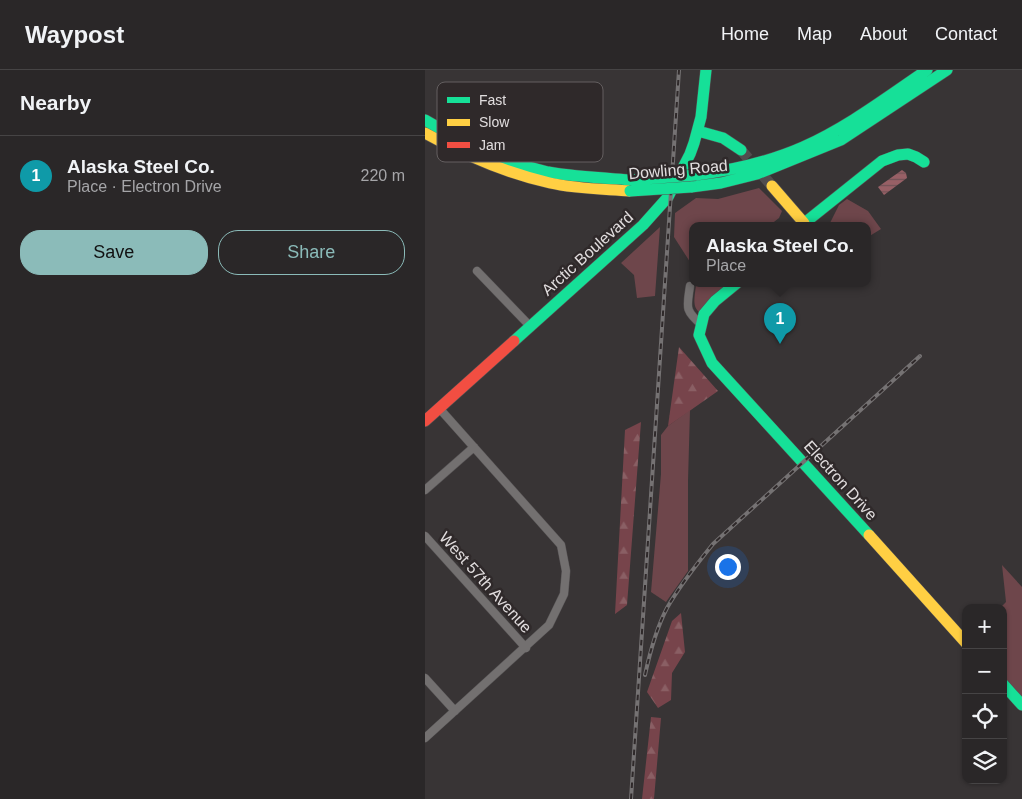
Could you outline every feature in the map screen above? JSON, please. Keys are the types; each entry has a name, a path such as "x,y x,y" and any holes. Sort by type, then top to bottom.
{"main road":[{"name":"Arctic Boulevard","path":"425,420 643,225 665,200 676,183 690,154 698,131 706,70"},
{"name":"Dowling Road","path":"485,162 550,183 609,190 729,171 777,158 804,147 853,120 927,70"},
{"name":"Dowling Road","path":"516,162 537,169 631,185 691,186 721,183 750,176 841,140 947,70"},
{"name":"Dowling Road","path":"425,120 437,127"},
{"path":"698,131 723,138 741,150"},
{"name":"Dowling Road","path":"425,133 437,139"},
{"path":"806,222 882,161 898,155 908,154 924,162"},
{"path":"772,186 801,222"},
{"path":"700,330 704,314 715,301 732,287"},
{"name":"Electron Drive","path":"700,330 712,363 962,639"},
{"path":"1007,688 1022,705"}],"street":[{"path":"477,271 530,326"},
{"path":"690,287 687,309 700,330"},
{"path":"425,738 526,648 549,625 564,594 566,570 561,545 439,408"},
{"path":"425,490 474,447"},
{"name":"West 57th Avenue","path":"425,536 526,648"},
{"path":"425,678 455,711"}],"shaded area":[{"path":"902,170 906,173 907,178 884,195 878,187"},
{"path":"759,188 782,211 779,218 774,222 689,222 689,260 674,237 675,213 696,198 718,199"},
{"path":"847,199 868,211 881,229 871,235 871,222 830,222 839,205"},
{"path":"660,227 655,296 637,298 634,275 621,263"},
{"path":"696,287 726,287 701,313 696,308 694,300"},
{"path":"690,410 688,571 666,602 651,592 661,474 661,435 668,426"},
{"path":"1002,565 1022,587 1022,701 1007,684 1007,604 1004,604 1006,602"}],"green space":[{"path":"679,347 718,391 668,426"},
{"path":"641,422 627,605 615,614 625,430"},
{"path":"681,613 685,652 672,673 671,700 658,708 647,692 672,621"},
{"path":"651,717 661,718 654,799 642,799"}],"tunnel":[{"path":"741,150 772,186"}],"railway":[{"path":"631,799 679,70"},
{"path":"645,675 654,641 667,608 694,567 713,544 920,356"}],"traffic: fast":[{"path":"514,341 643,225 668,197 694,143 701,117 706,70"},
{"path":"696,175 751,165 803,147 851,121 927,70"},
{"path":"691,187 721,183 757,174 841,140 947,70"},
{"path":"425,120 437,127"},
{"path":"698,131 723,138 741,150"},
{"path":"806,222 882,161 898,155 908,154 924,162"},
{"path":"513,162 548,172 632,180"},
{"path":"632,180 696,175"},
{"path":"630,191 691,187"},
{"path":"732,287 715,301 704,314 699,335 712,363 869,535"},
{"path":"1007,688 1022,705"}],"traffic: slow":[{"path":"425,133 437,139"},
{"path":"486,162 517,174 550,183 570,187 630,191"},
{"path":"772,186 803,222"},
{"path":"869,535 962,639"}],"traffic: jam":[{"path":"425,421 514,341"}],"place":[{"name":"Alaska Steel Co.","path":"780,344"}]}
